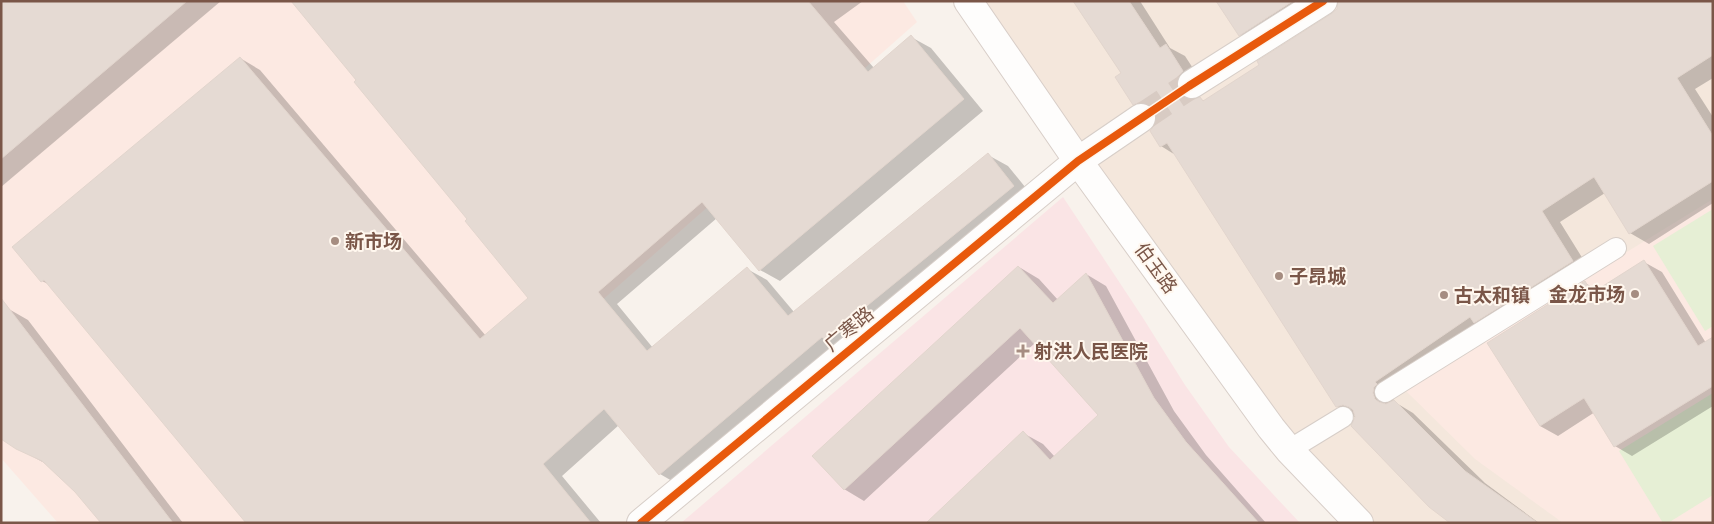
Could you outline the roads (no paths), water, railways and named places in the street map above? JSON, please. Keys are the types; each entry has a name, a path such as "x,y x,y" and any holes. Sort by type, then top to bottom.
{"street":[{"name":"伯玉路","path":"968,1 1078,161 1289,450 1359,523"},
{"path":"1192,84 1323,1"},
{"name":"广寒路","path":"641,523 1078,161 1141,118"}],"lane":[{"path":"1385,392 1616,248"},
{"path":"1289,450 1343,417"}],"tunnel":[{"path":"1141,118 1192,84"}],"place":[{"name":"新市场","path":"335,241"},
{"name":"子昂城","path":"1279,276"},
{"name":"金龙市场","path":"1635,294"},
{"name":"古太和镇","path":"1444,295"},
{"name":"射洪人民医院","path":"1023,351"}]}
